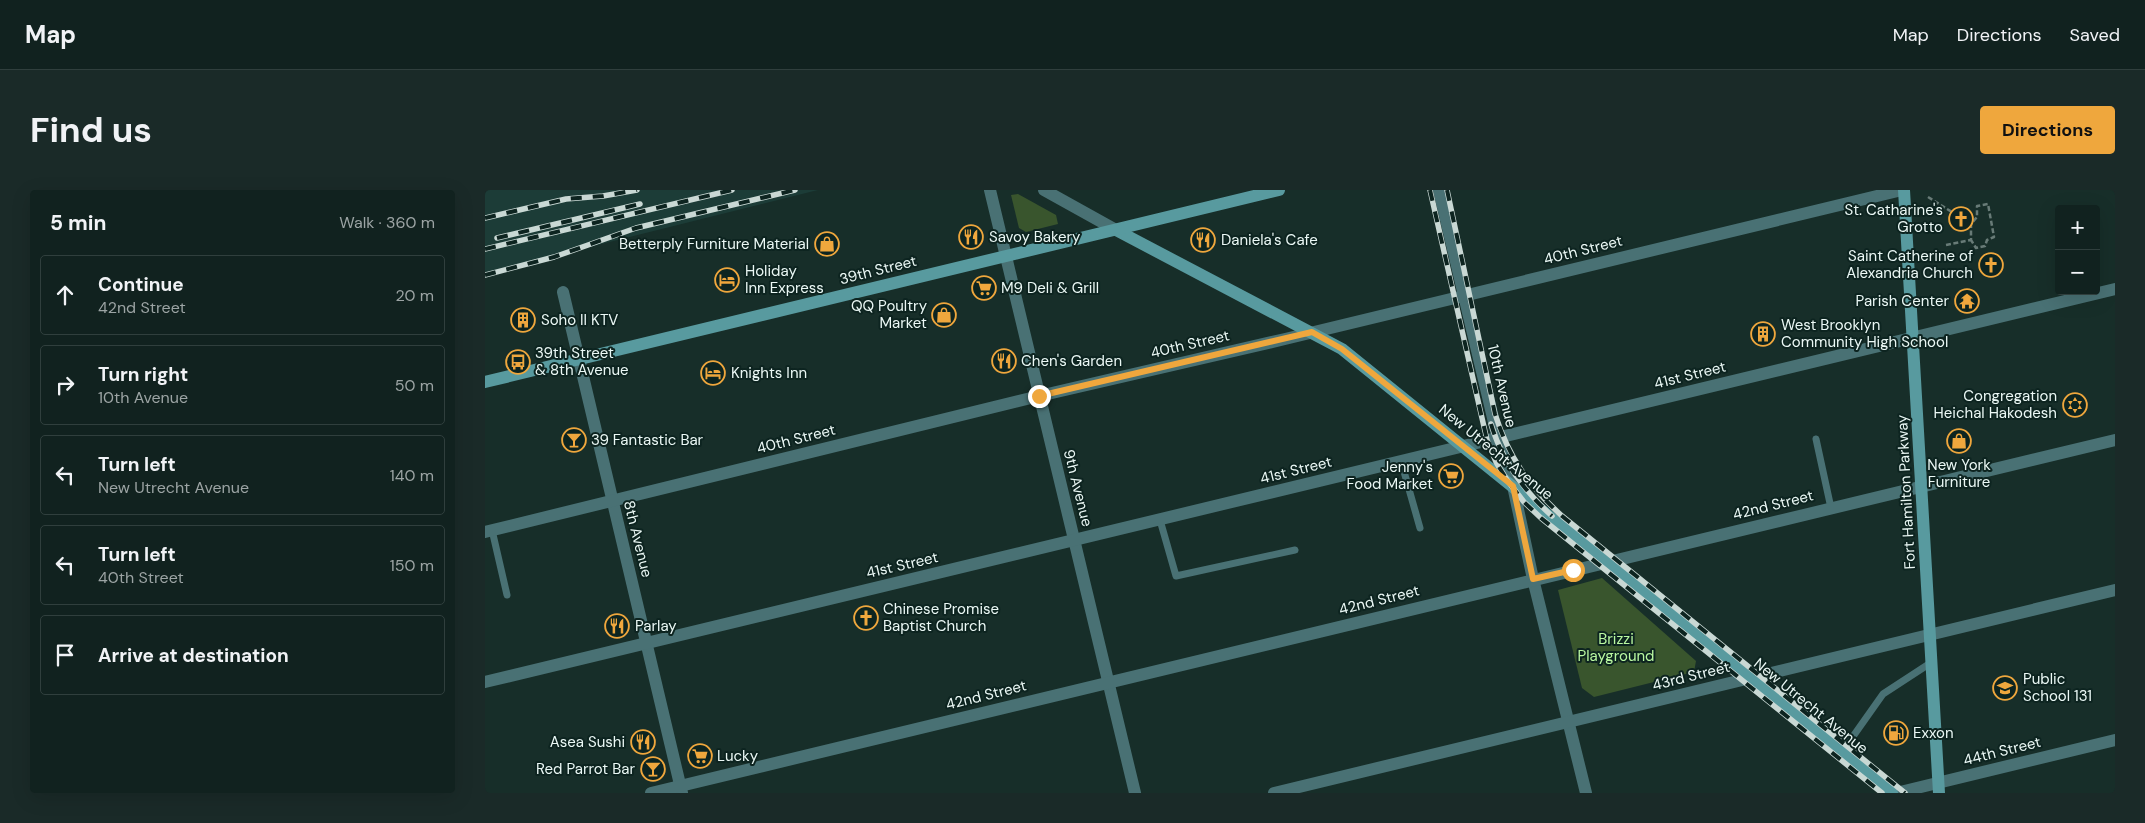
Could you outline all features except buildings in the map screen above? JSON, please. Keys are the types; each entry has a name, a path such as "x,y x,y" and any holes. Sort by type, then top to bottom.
{"main road":[{"name":"39th Street","path":"485,382 1279,190"},
{"name":"Fort Hamilton Parkway","path":"1903,190 1939,788"},
{"name":"New Utrecht Avenue","path":"1116,230 1342,349 1892,793"}],"street":[{"name":"9th Avenue","path":"990,190 1135,793"},
{"name":"New Utrecht Avenue","path":"1044,190 1116,230"},
{"name":"10th Avenue","path":"1439,190 1497,439 1513,486 1533,579 1586,793"},
{"name":"40th Street","path":"488,531 1039,396 1903,190"},
{"name":"41st Street","path":"485,682 2115,289"},
{"name":"8th Avenue","path":"563,292 681,789"},
{"name":"42nd Street","path":"651,793 681,789 1109,682 2115,440"},
{"name":"43rd Street","path":"1274,793 2115,590"},
{"name":"44th Street","path":"1896,793 1939,788 2115,740"}],"lane":[{"path":"1816,439 1831,508"},
{"path":"1401,461 1420,528"},
{"path":"1160,520 1176,576 1295,550"},
{"path":"488,531 507,595"},
{"path":"1842,752 1883,694 1931,662"}],"path":[{"path":"1928,197 1971,224"},
{"path":"1988,204 1994,237 1987,240 1985,246 1976,248 1971,240 1971,224 1977,217 1977,206 1988,204"},
{"path":"1946,245 1971,240"}],"shaded area":[{"path":"485,190 818,190 485,273"}],"green space":[{"path":"1018,194 1056,215 1058,224 1026,232 1019,228 1011,195"},
{"name":"Brizzi Playground","path":"1602,578 1696,661 1694,672 1594,697 1582,688 1558,590"}],"railway":[{"path":"485,218 566,199 603,196 637,190"},
{"path":"485,249 732,190"},
{"path":"485,275 554,257 636,228 795,190"},
{"path":"1430,190 1487,440 1496,462 1507,480 1524,502 1541,518 1882,793"},
{"path":"1447,190 1495,414 1514,458 1530,482 1562,516 1905,793"},
{"path":"497,238 640,204"},
{"path":"1491,424 1507,463 1532,496 1552,516"}],"place":[{"name":"St. Catharine's Grotto","path":"1961,219"},
{"name":"Savoy Bakery","path":"971,237"},
{"name":"Daniela's Cafe","path":"1203,240"},
{"name":"Betterply Furniture Material","path":"827,244"},
{"name":"Saint Catherine of Alexandria Church","path":"1991,265"},
{"name":"Holiday Inn Express","path":"727,280"},
{"name":"M9 Deli & Grill","path":"984,288"},
{"name":"Parish Center","path":"1967,301"},
{"name":"QQ Poultry Market","path":"944,315"},
{"name":"Soho II KTV","path":"523,320"},
{"name":"West Brooklyn Community High School","path":"1763,334"},
{"name":"Chen's Garden","path":"1004,361"},
{"name":"39th Street & 8th Avenue","path":"518,362"},
{"name":"Knights Inn","path":"713,373"},
{"name":"Congregation Heichal Hakodesh","path":"2075,405"},
{"name":"39 Fantastic Bar","path":"574,440"},
{"name":"New York Furniture","path":"1959,441"},
{"name":"Jenny's Food Market","path":"1451,476"},
{"name":"Chinese Promise Baptist Church","path":"866,618"},
{"name":"Parlay","path":"617,626"},
{"name":"Public School 131","path":"2005,688"},
{"name":"Exxon","path":"1896,733"},
{"name":"Asea Sushi","path":"643,742"},
{"name":"Lucky","path":"700,756"},
{"name":"Red Parrot Bar","path":"653,769"}],"route":[{"path":"1039,396 1312,332 1342,349 1513,486 1517,512 1533,579 1573,570"}]}
